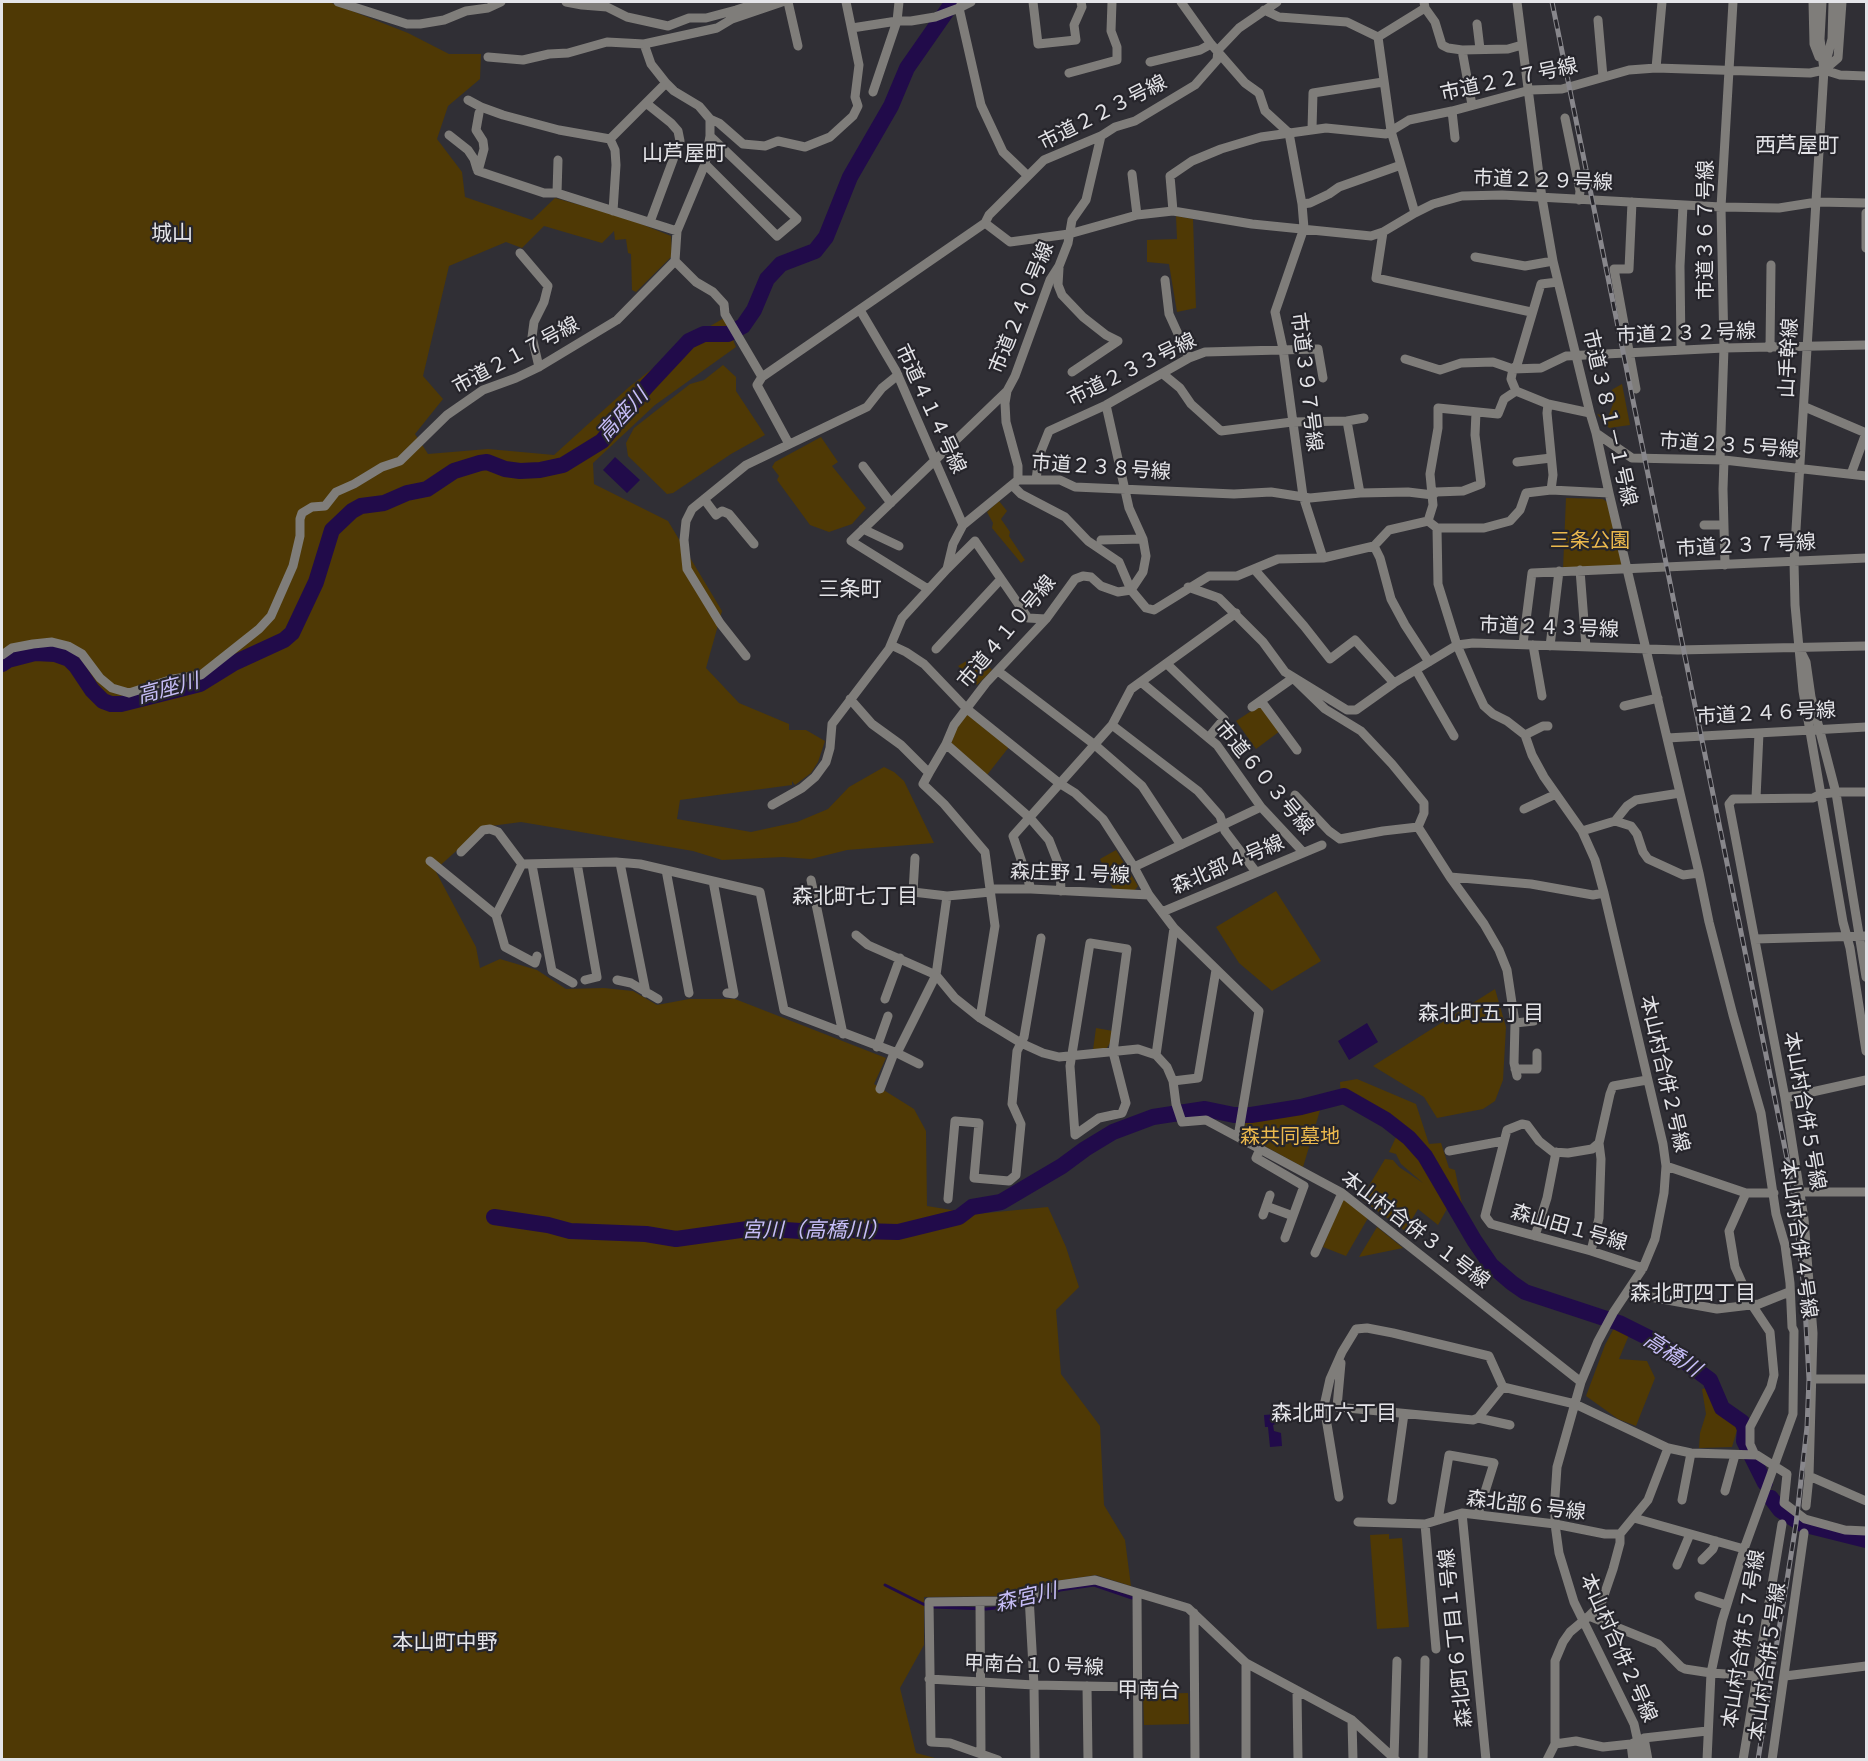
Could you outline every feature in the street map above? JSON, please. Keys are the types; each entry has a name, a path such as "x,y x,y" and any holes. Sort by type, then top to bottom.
{"street":[{"path":"338,2 407,24 420,24 444,20 466,11 488,8 501,2"},
{"path":"566,2 607,6 627,17 668,26 689,18 706,18 761,2"},
{"path":"488,57 523,60 549,54 568,53 607,42 644,44 717,28 732,19 782,2"},
{"path":"788,2 798,46"},
{"path":"644,44 651,64 666,83 674,91 699,106 710,119 719,123 743,144 765,146 778,141 805,147 830,137 853,116 858,106 855,97 859,65 846,2"},
{"path":"897,21 873,92 877,82 897,21 899,2"},
{"path":"852,28 935,17 970,2"},
{"path":"1033,2 1038,44 1076,40 1074,25 1082,7 1081,2"},
{"path":"1069,73 1117,60 1116,46 1111,31 1112,2"},
{"path":"1181,2 1214,47 1245,83 1259,93 1265,111 1289,133"},
{"name":"市道３８１－１号線","path":"1517,2 1542,198 1553,261 1596,433 1680,793"},
{"path":"1656,68 1662,2"},
{"name":"市道３６７号線","path":"1725,565 1722,460 1724,348 1721,207 1732,2"},
{"path":"1814,2 1814,44 1824,70 1838,58 1842,2"},
{"name":"山手幹線","path":"1822,2 1820,39 1824,70 1794,562 1795,604 1799,662 1814,730 1821,794 1843,922 1848,935 1866,1051"},
{"name":"山手幹線","path":"1824,70 1832,39 1833,2"},
{"path":"1270,5 1279,17 1347,22 1378,37"},
{"name":"市道２２３号線","path":"762,377 985,224 989,215 1044,160 1101,136 1115,127 1135,121 1195,85 1217,60 1214,47 1270,5"},
{"path":"1378,37 1425,5 1435,22 1442,45 1448,48 1508,49 1522,45"},
{"path":"958,6 981,105 1003,152 1028,176"},
{"path":"1598,20 1603,77"},
{"path":"1477,24 1480,49"},
{"path":"1378,37 1392,131 1414,213"},
{"path":"1150,62 1214,47"},
{"path":"1462,50 1472,105"},
{"name":"市道２２７号線","path":"1173,211 1170,176 1190,161 1261,137 1326,128 1386,134 1409,120 1530,90 1562,89 1629,70 1728,69 1810,73 1824,70 1840,75 1866,76"},
{"path":"1312,129 1313,93 1383,82"},
{"path":"610,139 666,83"},
{"path":"468,100 503,115 559,130 610,139"},
{"path":"646,103 671,123 678,132 680,141 650,222"},
{"path":"1452,111 1455,138"},
{"path":"475,170 484,149 483,141 476,130 479,113"},
{"path":"1565,118 1580,191 1579,200"},
{"path":"710,119 710,136 705,164 677,231 675,261 696,282 713,292 724,304 725,314 762,377 758,385 789,444"},
{"name":"市道３９７号線","path":"1289,133 1304,228 1275,312 1283,349 1303,496 1323,558"},
{"path":"449,135 468,150 474,159 475,170"},
{"path":"705,164 777,236 797,219 710,136"},
{"name":"市道２４０号線","path":"928,589 851,541 1007,391 1015,376 1050,280 1059,266 1072,220 1086,200 1101,136"},
{"path":"610,139 615,150 613,211"},
{"path":"557,193 558,160"},
{"path":"1302,204 1310,203 1340,187 1401,165"},
{"path":"475,170 544,193 557,193 677,231"},
{"path":"1132,174 1137,215"},
{"name":"市道２２９号線","path":"985,224 1010,242 1069,234 1137,215 1173,211 1252,224 1371,236 1383,232 1433,204 1462,196 1502,195 1721,207 1779,208 1817,202 1866,203"},
{"path":"1632,202 1629,269 1614,269 1636,388"},
{"path":"1681,350 1680,266 1683,205"},
{"path":"1866,213 1866,248"},
{"path":"1383,232 1376,278 1531,312"},
{"path":"520,253 548,286 544,302 534,322 532,337 539,367"},
{"path":"1475,256 1525,266 1553,261"},
{"name":"市道２１７号線","path":"2,655 12,648 33,644 52,642 68,646 82,654 100,678 112,688 129,693 173,679 201,675 271,616 294,566 302,513 312,507 325,506 336,492 382,467 400,461 447,415 483,390 539,367 617,320 675,261"},
{"path":"1770,348 1771,265"},
{"path":"1059,266 1058,285 1062,295 1083,317 1106,335 1118,341 1072,372"},
{"path":"1165,280 1169,314 1189,358"},
{"path":"1558,282 1541,284 1511,379 1516,391 1548,404 1590,413"},
{"name":"市道４１４号線","path":"860,310 898,375 963,525"},
{"name":"市道２３２号線","path":"1405,359 1440,369 1461,363 1492,362 1513,369 1541,368 1566,356 1724,348 1866,345"},
{"name":"市道２３３号線","path":"1036,480 1039,456 1049,431 1106,405 1189,358 1205,352 1318,348 1323,378"},
{"path":"1163,374 1180,388 1191,404 1221,431 1292,422 1347,421 1364,418"},
{"path":"746,656 720,623 687,569 684,540 686,521 692,509 746,465 867,406 882,388 898,375"},
{"path":"1007,391 1006,422 1018,466 1015,482 1021,494 1065,517 1088,541 1119,562 1131,590 1146,608 1155,610 1188,587 1209,576 1237,576 1278,559 1323,558 1374,546 1389,530 1428,521"},
{"path":"1428,521 1433,505 1430,474 1438,428 1438,408 1498,414 1504,399 1516,391"},
{"path":"1548,404 1546,413 1551,458 1551,490"},
{"path":"1106,405 1129,508 1143,539 1146,556 1143,572 1131,590"},
{"path":"1804,407 1866,433 1851,474"},
{"name":"市道２３８号線","path":"772,805 782,801 815,777 826,762 832,724 891,645 902,618 947,569 953,544 963,525 1015,482 1060,480 1075,487 1234,495 1271,492 1310,498 1360,492 1408,492 1432,495 1436,492 1463,491 1481,484 1474,435 1476,412"},
{"path":"1347,421 1360,492"},
{"name":"市道２３５号線","path":"1596,433 1632,458 1722,460 1866,476"},
{"path":"1516,462 1551,458"},
{"path":"863,466 891,503"},
{"path":"1428,521 1437,528 1484,528 1510,521 1520,510 1526,493 1551,490 1609,493"},
{"path":"704,500 716,515 722,511 729,514 754,544"},
{"path":"1704,525 1723,525"},
{"path":"1437,528 1438,584 1457,645 1484,706 1525,735 1543,726 1548,726"},
{"path":"863,529 898,546"},
{"path":"1101,540 1143,539"},
{"path":"947,569 975,541 1028,618 1046,619"},
{"path":"1374,546 1380,558 1391,599 1404,625 1429,662"},
{"name":"市道２３７号線","path":"1528,645 1532,573 1866,558"},
{"path":"1254,569 1330,659 1355,640 1394,684"},
{"path":"1580,570 1586,646"},
{"path":"1550,646 1559,572"},
{"name":"市道４１０号線","path":"929,773 954,725 998,671 1046,619 1075,579 1083,576 1091,577 1101,586 1118,592 1131,590"},
{"path":"936,649 1001,579"},
{"name":"市道２４３号線","path":"1188,587 1219,598 1263,642 1285,672 1347,710 1356,710 1457,645 1473,643 1684,650 1866,646"},
{"path":"1031,889 1013,836 1112,725 1131,689 1236,613"},
{"path":"891,645 924,664 967,709 1059,783 1075,793 1103,819 1149,895 1162,912"},
{"path":"1528,645 1542,696"},
{"path":"1167,664 1224,719 1209,737"},
{"path":"1416,670 1454,736"},
{"path":"998,671 1095,745 1142,786 1180,845"},
{"path":"1252,707 1293,678 1325,709 1361,731 1392,764 1424,803 1424,813 1418,827"},
{"name":"市道６０３号線","path":"1141,682 1217,745 1261,807 1303,852"},
{"path":"1624,706 1658,698"},
{"path":"850,699 872,724 901,744 929,773 923,784 944,804 985,852 995,926 980,1018"},
{"path":"1261,701 1297,750"},
{"path":"1112,725 1198,791 1220,816 1225,831 1256,872"},
{"name":"市道２４６号線","path":"1667,738 1866,727"},
{"name":"山手幹線","path":"1814,730 1836,793 1863,935 1866,976"},
{"path":"1759,733 1756,798 1813,798 1821,794 1866,792"},
{"name":"本山村合併２号線","path":"1525,735 1532,755 1582,831 1595,860 1663,1144 1666,1166 1664,1193 1655,1239 1643,1268 1611,1316 1598,1341 1581,1382 1557,1467 1555,1524 1563,1567 1634,1724 1641,1760"},
{"path":"946,744 1030,818 1049,840 1060,868 1061,891"},
{"path":"1615,821 1627,806 1636,800 1680,793"},
{"name":"本山村合併４号線","path":"1680,793 1709,922 1761,1113 1776,1214 1785,1245 1794,1331 1793,1414 1726,1605 1711,1673 1707,1760"},
{"path":"1524,810 1556,794"},
{"path":"1295,795 1329,831 1340,839 1418,827"},
{"name":"本山村合併５号線","path":"1756,798 1732,799 1729,804 1801,1192 1813,1333 1813,1380 1806,1506"},
{"path":"1134,867 1261,807"},
{"path":"1582,831 1615,821 1631,826 1648,859 1683,876 1699,873"},
{"path":"1418,827 1484,924 1507,970 1515,1023 1516,1073 1537,1069 1537,1053"},
{"path":"461,852 483,830 490,829 498,832 527,864 552,971 573,982"},
{"name":"森北部４号線","path":"1238,1133 1259,1011 1174,928 1162,912 1322,846"},
{"path":"910,902 913,892 915,858"},
{"path":"430,861 496,915 505,947 535,963 537,956"},
{"path":"527,864 620,862 640,864 760,892 784,1010 919,1064"},
{"path":"620,862 646,993"},
{"path":"577,863 597,978 585,980"},
{"path":"496,915 527,864"},
{"path":"666,870 688,994"},
{"path":"1450,877 1531,884 1593,895 1604,893"},
{"path":"811,880 843,1034"},
{"path":"713,881 734,994 727,993"},
{"name":"森庄野１号線","path":"913,892 947,896 991,890 1031,889 1149,895"},
{"path":"880,1089 936,975 947,896"},
{"path":"1156,1055 1174,928"},
{"path":"856,935 868,945 936,975 955,998 980,1018 1021,1043 1059,1057 1138,1049 1156,1055 1167,1067 1173,1081 1198,1078 1216,970"},
{"path":"1755,939 1863,935"},
{"path":"948,1198 955,1121 979,1123 974,1178 1009,1181 1016,1175 1020,1124 1012,1104 1017,1050 1024,1037 1041,938"},
{"path":"1090,944 1127,949 1113,1052 1126,1103 1122,1113 1099,1118 1075,1135 1070,1066 1072,1056 1090,944"},
{"path":"885,999 900,958"},
{"path":"617,980 631,983 657,999"},
{"path":"877,1047 888,1016"},
{"path":"1515,1023 1534,1021"},
{"path":"1591,1251 1599,1218 1601,1159 1599,1143 1610,1094 1613,1086 1647,1080"},
{"path":"1785,1098 1866,1080"},
{"name":"本山村合併３１号線","path":"1173,1081 1176,1104 1182,1122 1206,1120 1238,1133 1260,1149 1342,1193 1581,1382"},
{"path":"1449,1151 1503,1141 1507,1130 1522,1125 1527,1125 1539,1141 1556,1152 1568,1153 1592,1149 1599,1143"},
{"name":"森山田１号線","path":"1503,1141 1485,1216 1491,1224 1591,1251 1643,1268"},
{"path":"1260,1149 1256,1158 1304,1186 1285,1238"},
{"path":"1535,1236 1547,1198 1556,1152"},
{"path":"1666,1166 1746,1193 1774,1193"},
{"path":"1801,1192 1866,1192"},
{"path":"1315,1253 1342,1193"},
{"path":"1725,1491 1747,1455 1750,1444 1750,1427 1771,1387 1774,1374 1770,1332 1752,1305 1735,1266 1729,1230 1746,1193"},
{"path":"1270,1195 1265,1210 1293,1216"},
{"path":"1629,1290 1634,1294 1717,1310 1752,1305 1789,1292"},
{"path":"1339,1497 1324,1406 1330,1380 1342,1352 1356,1329 1367,1328 1393,1333 1489,1356 1503,1387"},
{"path":"1342,1352 1337,1407 1473,1420 1478,1418 1510,1425"},
{"path":"1813,1380 1866,1380"},
{"path":"1503,1387 1575,1404 1668,1448 1691,1453 1747,1455 1775,1465 1787,1474 1784,1503 1805,1519 1845,1530 1866,1531"},
{"path":"1478,1418 1503,1387"},
{"path":"1392,1500 1404,1414"},
{"path":"1547,1760 1555,1744 1555,1661 1570,1632 1601,1604 1613,1569 1620,1534 1648,1500 1668,1448"},
{"path":"1682,1500 1691,1453"},
{"path":"1438,1520 1449,1455 1494,1463 1478,1514"},
{"path":"1809,1476 1866,1501"},
{"name":"森北部６号線","path":"1358,1522 1425,1524 1462,1513 1620,1534"},
{"name":"森北町６丁目１号線","path":"1462,1513 1486,1760"},
{"path":"1634,1518 1744,1549"},
{"path":"1425,1524 1436,1649"},
{"name":"本山村合併５７号線","path":"1743,1760 1782,1524"},
{"name":"本山村合併５号線","path":"1772,1760 1804,1533"},
{"path":"1677,1566 1690,1534"},
{"path":"1702,1560 1713,1549 1716,1541"},
{"path":"998,1760 950,1743 931,1742 929,1602 1003,1601 1029,1596 1059,1585 1095,1580 1188,1608 1246,1663 1352,1720 1395,1759"},
{"path":"1137,1594 1138,1760"},
{"path":"1029,1596 1035,1760"},
{"path":"1699,1596 1726,1605"},
{"path":"980,1602 981,1753"},
{"path":"1194,1613 1195,1760"},
{"path":"1586,1619 1658,1644 1681,1666 1711,1673 1756,1676"},
{"path":"1424,1760 1425,1660"},
{"path":"1395,1759 1397,1661"},
{"path":"1246,1663 1246,1760"},
{"path":"1785,1676 1866,1666"},
{"name":"甲南台１０号線","path":"929,1678 980,1683 1137,1687"},
{"path":"1087,1686 1088,1760"},
{"path":"1297,1692 1298,1760"},
{"path":"1352,1720 1353,1760"},
{"path":"1555,1744 1576,1741 1603,1747 1707,1731"},
{"path":"1634,1760 1637,1740"},
{"path":"1637,1740 1648,1760"}],"green space":[{"path":"2,2 329,2 408,33 449,54 481,54 480,79 448,106 437,139 462,172 465,197 532,220 555,198 626,218 671,236 672,256 636,292 632,290 631,254 628,253 626,239 615,240 614,231 602,243 544,226 522,248 506,242 449,266 423,376 443,399 415,434 428,454 488,449 554,455 629,387 695,335 724,318 736,347 655,405 593,463 594,484 668,521 722,611 706,668 739,703 789,724 789,730 806,730 825,741 818,762 811,773 795,785 792,781 792,785 680,800 677,819 751,832 797,822 828,809 849,787 884,767 904,781 934,843 847,850 811,859 783,857 722,860 693,851 521,822 483,827 435,870 476,947 480,968 500,959 537,970 566,989 604,988 633,991 657,1005 689,999 735,999 886,1058 874,1084 914,1109 926,1131 927,1206 976,1214 1048,1207 1066,1247 1079,1287 1056,1310 1061,1374 1100,1426 1104,1505 1125,1540 1131,1586 1096,1575 1056,1581 1006,1596 924,1597 924,1645 900,1688 916,1753 939,1759 2,1760"},
{"path":"1176,216 1193,219 1196,308 1177,312 1169,264 1147,262 1147,240 1177,239"},
{"path":"723,365 736,377 736,391 765,435 731,454 673,493 667,494 628,456 626,443 634,428 690,384 704,380"},
{"path":"1622,384 1630,425 1609,428 1597,414 1608,417 1613,404 1602,403 1613,389"},
{"path":"821,437 838,462 832,466 866,508 852,524 829,532 810,525 777,480 779,476 772,467 775,462"},
{"name":"三条公園","path":"1566,498 1603,499 1607,502 1623,565 1563,569"},
{"path":"999,501 1007,511 1001,519 1025,560 1021,563 992,528 993,523 987,512"},
{"path":"978,654 992,670 977,685 958,666"},
{"path":"1262,704 1280,731 1256,749 1236,721"},
{"path":"968,712 1009,747 987,775 951,743 957,726"},
{"path":"1116,850 1138,886 1134,891 1113,889 1100,859"},
{"path":"1276,891 1321,961 1272,991 1239,963 1216,927"},
{"path":"1495,989 1506,1027 1503,1080 1495,1101 1483,1109 1437,1118 1424,1097 1373,1066"},
{"path":"1096,1028 1113,1031 1112,1040 1106,1049 1093,1050"},
{"path":"1357,1079 1416,1104 1429,1144 1441,1143 1449,1168 1455,1170 1462,1204 1471,1227 1480,1239 1475,1245 1448,1207 1438,1225 1418,1209 1405,1231 1361,1199 1385,1159 1393,1160 1399,1167 1423,1183 1401,1164 1396,1154 1389,1152 1398,1133 1341,1100 1340,1082"},
{"name":"森共同墓地","path":"1321,1107 1303,1167 1248,1137 1244,1131 1246,1121 1272,1118"},
{"path":"1343,1198 1368,1218 1346,1256 1323,1247"},
{"path":"1377,1227 1403,1248 1359,1257"},
{"path":"1614,1328 1629,1335 1619,1359 1647,1361 1655,1378 1636,1426 1618,1419 1586,1396 1605,1345"},
{"path":"1710,1387 1723,1418 1734,1423 1737,1430 1732,1447 1699,1448 1700,1433 1706,1414 1702,1389"},
{"path":"1389,1534 1389,1539 1402,1538 1409,1627 1377,1629 1370,1535"},
{"path":"1188,1693 1189,1724 1144,1725 1143,1694"}],"shaded area":[{"path":"615,457 640,480 627,493 603,470"},
{"path":"1367,1023 1378,1042 1349,1060 1338,1041"},
{"path":"1276,1414 1274,1431 1281,1433 1282,1446 1270,1447 1264,1415"}],"waterway":[{"name":"高座川","path":"2,664 8,660 35,653 55,654 69,659 92,690 103,701 111,704 121,704 200,684 234,663 284,640 292,633 316,582 332,530 352,511 361,506 384,503 407,493 427,489 454,471 480,463 487,462 505,469 520,471 563,465 602,441 647,386 689,341 704,334 728,334 743,326 754,310 767,279 781,264 815,251 826,237 850,177 891,106 907,68 953,2"},
{"name":"宮川（高橋川）","path":"494,1217 548,1225 570,1231 646,1234 676,1239 755,1228 800,1231 844,1228 859,1231 898,1232 959,1217 972,1207 1001,1202 1062,1166 1113,1132 1153,1117 1205,1109 1234,1115 1251,1115 1301,1107 1344,1096 1386,1120 1409,1138 1425,1156 1491,1265 1512,1283 1525,1292 1619,1323 1661,1344 1710,1380 1722,1408 1742,1422 1745,1429 1744,1441 1765,1483"},
{"name":"高橋川","path":"1771,1498 1780,1510 1802,1524 1866,1540"},
{"name":"森宮川","path":"885,1585 934,1607 986,1609 1005,1607 1060,1590 1094,1585 1132,1598"}],"railway":[{"path":"1552,2 1792,1183 1804,1289 1809,1379 1807,1427 1796,1524 1758,1760"}],"district":[{"name":"西芦屋町","path":"1797,146"},
{"name":"山芦屋町","path":"684,154"},
{"name":"城山","path":"172,234"},
{"name":"三条町","path":"850,590"},
{"name":"森北町七丁目","path":"855,897"},
{"name":"森北町五丁目","path":"1481,1014"},
{"name":"森北町四丁目","path":"1693,1294"},
{"name":"森北町六丁目","path":"1334,1414"},
{"name":"本山町中野","path":"445,1643"},
{"name":"甲南台","path":"1149,1691"}]}
